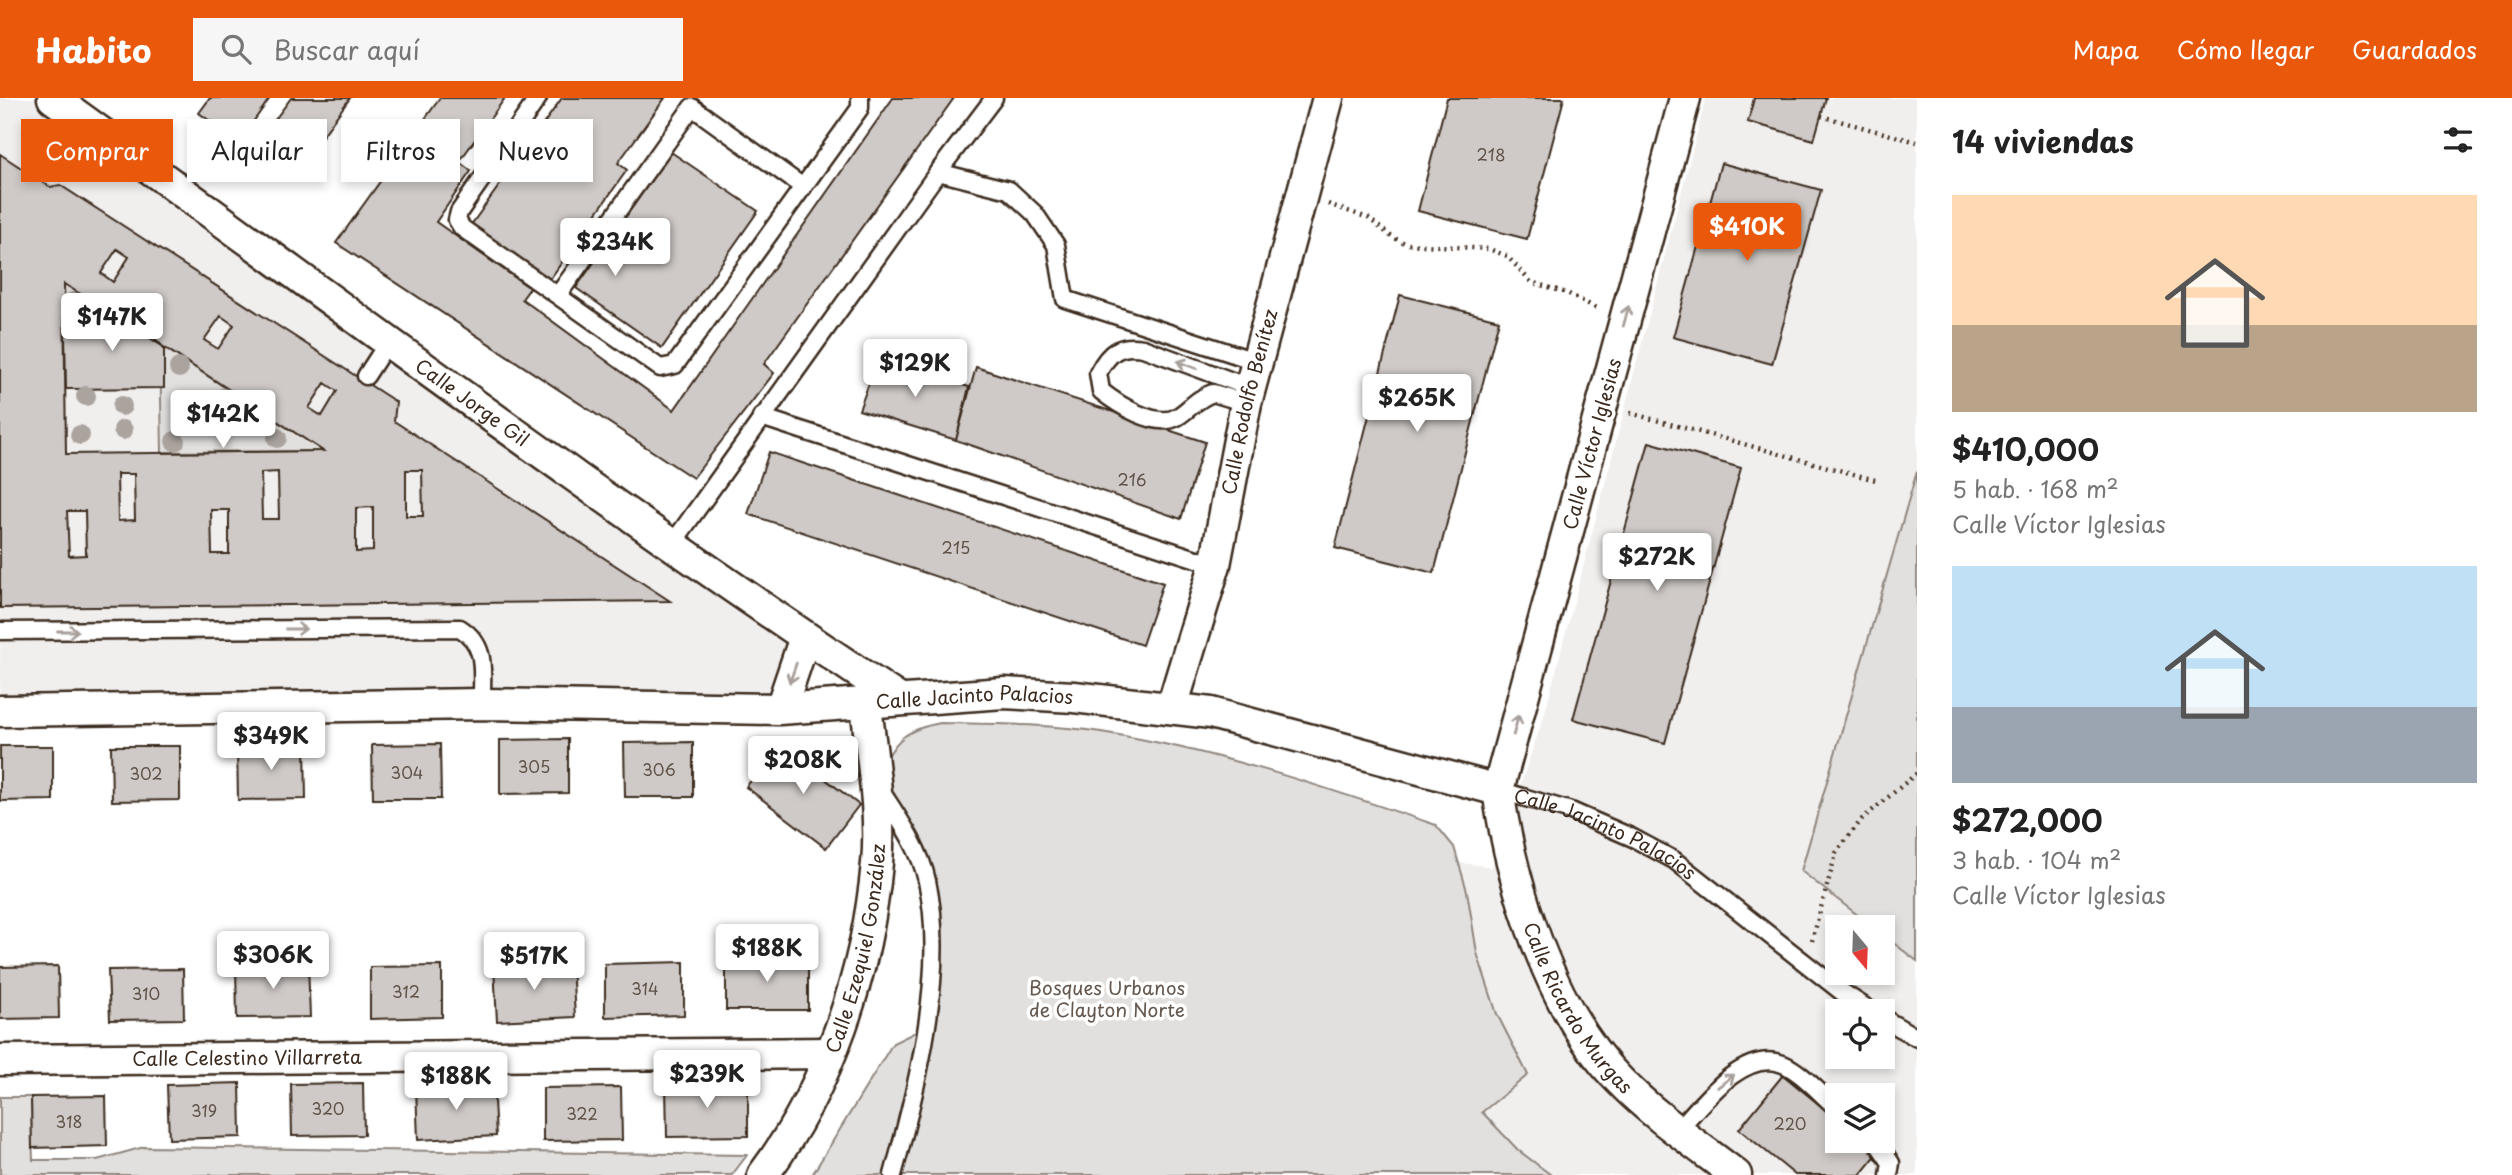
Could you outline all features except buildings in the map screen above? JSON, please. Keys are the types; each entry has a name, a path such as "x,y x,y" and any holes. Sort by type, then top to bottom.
{"street":[{"name":"Calle Jorge Gil","path":"53,98 388,342 805,638 897,698"},
{"name":"Calle Rodolfo Benítez","path":"1172,707 1215,565 1252,385 1300,195 1328,98"},
{"name":"Calle Víctor Iglesias","path":"1498,790 1685,98"},
{"path":"781,708 805,638"},
{"name":"Calle Jacinto Palacios","path":"0,711 482,704 781,708 866,704 897,698 1004,693 1074,696 1210,713 1498,790"},
{"name":"Calle Ezequiel González","path":"763,1175 794,1130 830,1053 848,1008 867,933 877,861 874,781 866,704"},
{"name":"Calle Ricardo Murgas","path":"1498,790 1506,848 1554,982 1584,1035 1619,1081 1736,1175"},
{"name":"Calle Celestino Villarreta","path":"0,1060 830,1053"}],"lane":[{"path":"538,98 459,212 457,220 462,228 660,368 675,365 860,108 860,98"},
{"path":"673,543 761,417 994,98"},
{"path":"558,295 695,102 803,187"},
{"path":"938,172 1009,190 1035,214 1056,245 1065,299 1252,385"},
{"path":"366,376 388,342"},
{"path":"1127,345 1252,385 1213,393 1194,402 1173,419 1163,421 1115,403 1101,391 1098,373 1112,352 1127,345"},
{"path":"761,417 1215,565"},
{"path":"0,631 460,628 475,638 481,652 482,704"},
{"path":"874,781 916,849 927,881 932,929 933,973 915,1096 893,1175"},
{"name":"Calle Jacinto Palacios","path":"1498,790 1571,811 1633,838 1674,860 1853,999"},
{"path":"1895,1025 1917,1038"},
{"path":"1678,1129 1724,1080 1755,1062 1768,1060 1785,1064 1825,1098"},
{"path":"1884,1153 1891,1163 1889,1175"}],"path":[{"path":"1821,116 1917,142"},
{"path":"1300,195 1368,218 1392,237 1407,244 1489,249 1507,256 1531,282 1567,293"},
{"path":"1602,406 1879,481"},
{"path":"1807,962 1836,853 1862,819 1917,773"}],"shaded area":[{"path":"0,98 53,98 82,119 21,119 21,182 170,182 805,637 781,708 0,711"},
{"path":"1706,98 1917,98 1917,1175 1551,1175 1518,1150 1430,1057 1394,854 1492,867 1544,716"}],"green space":[{"path":"64,284 107,310 78,311 65,333"},
{"path":"160,345 323,451 162,452"},
{"path":"1917,471 1917,961 1895,944 1895,915 1858,915 1801,871"},
{"name":"Bosques Urbanos de Clayton Norte","path":"941,723 1061,727 1144,740 1270,771 1436,825 1454,847 1467,891 1477,953 1497,1014 1528,1075 1482,1112 1518,1150 1551,1175 812,1175 893,1043 924,1028 927,881 874,781 899,741 915,730"},
{"path":"0,1097 31,1097 33,1160 97,1160 144,1147 747,1155 732,1175 0,1175"}]}
